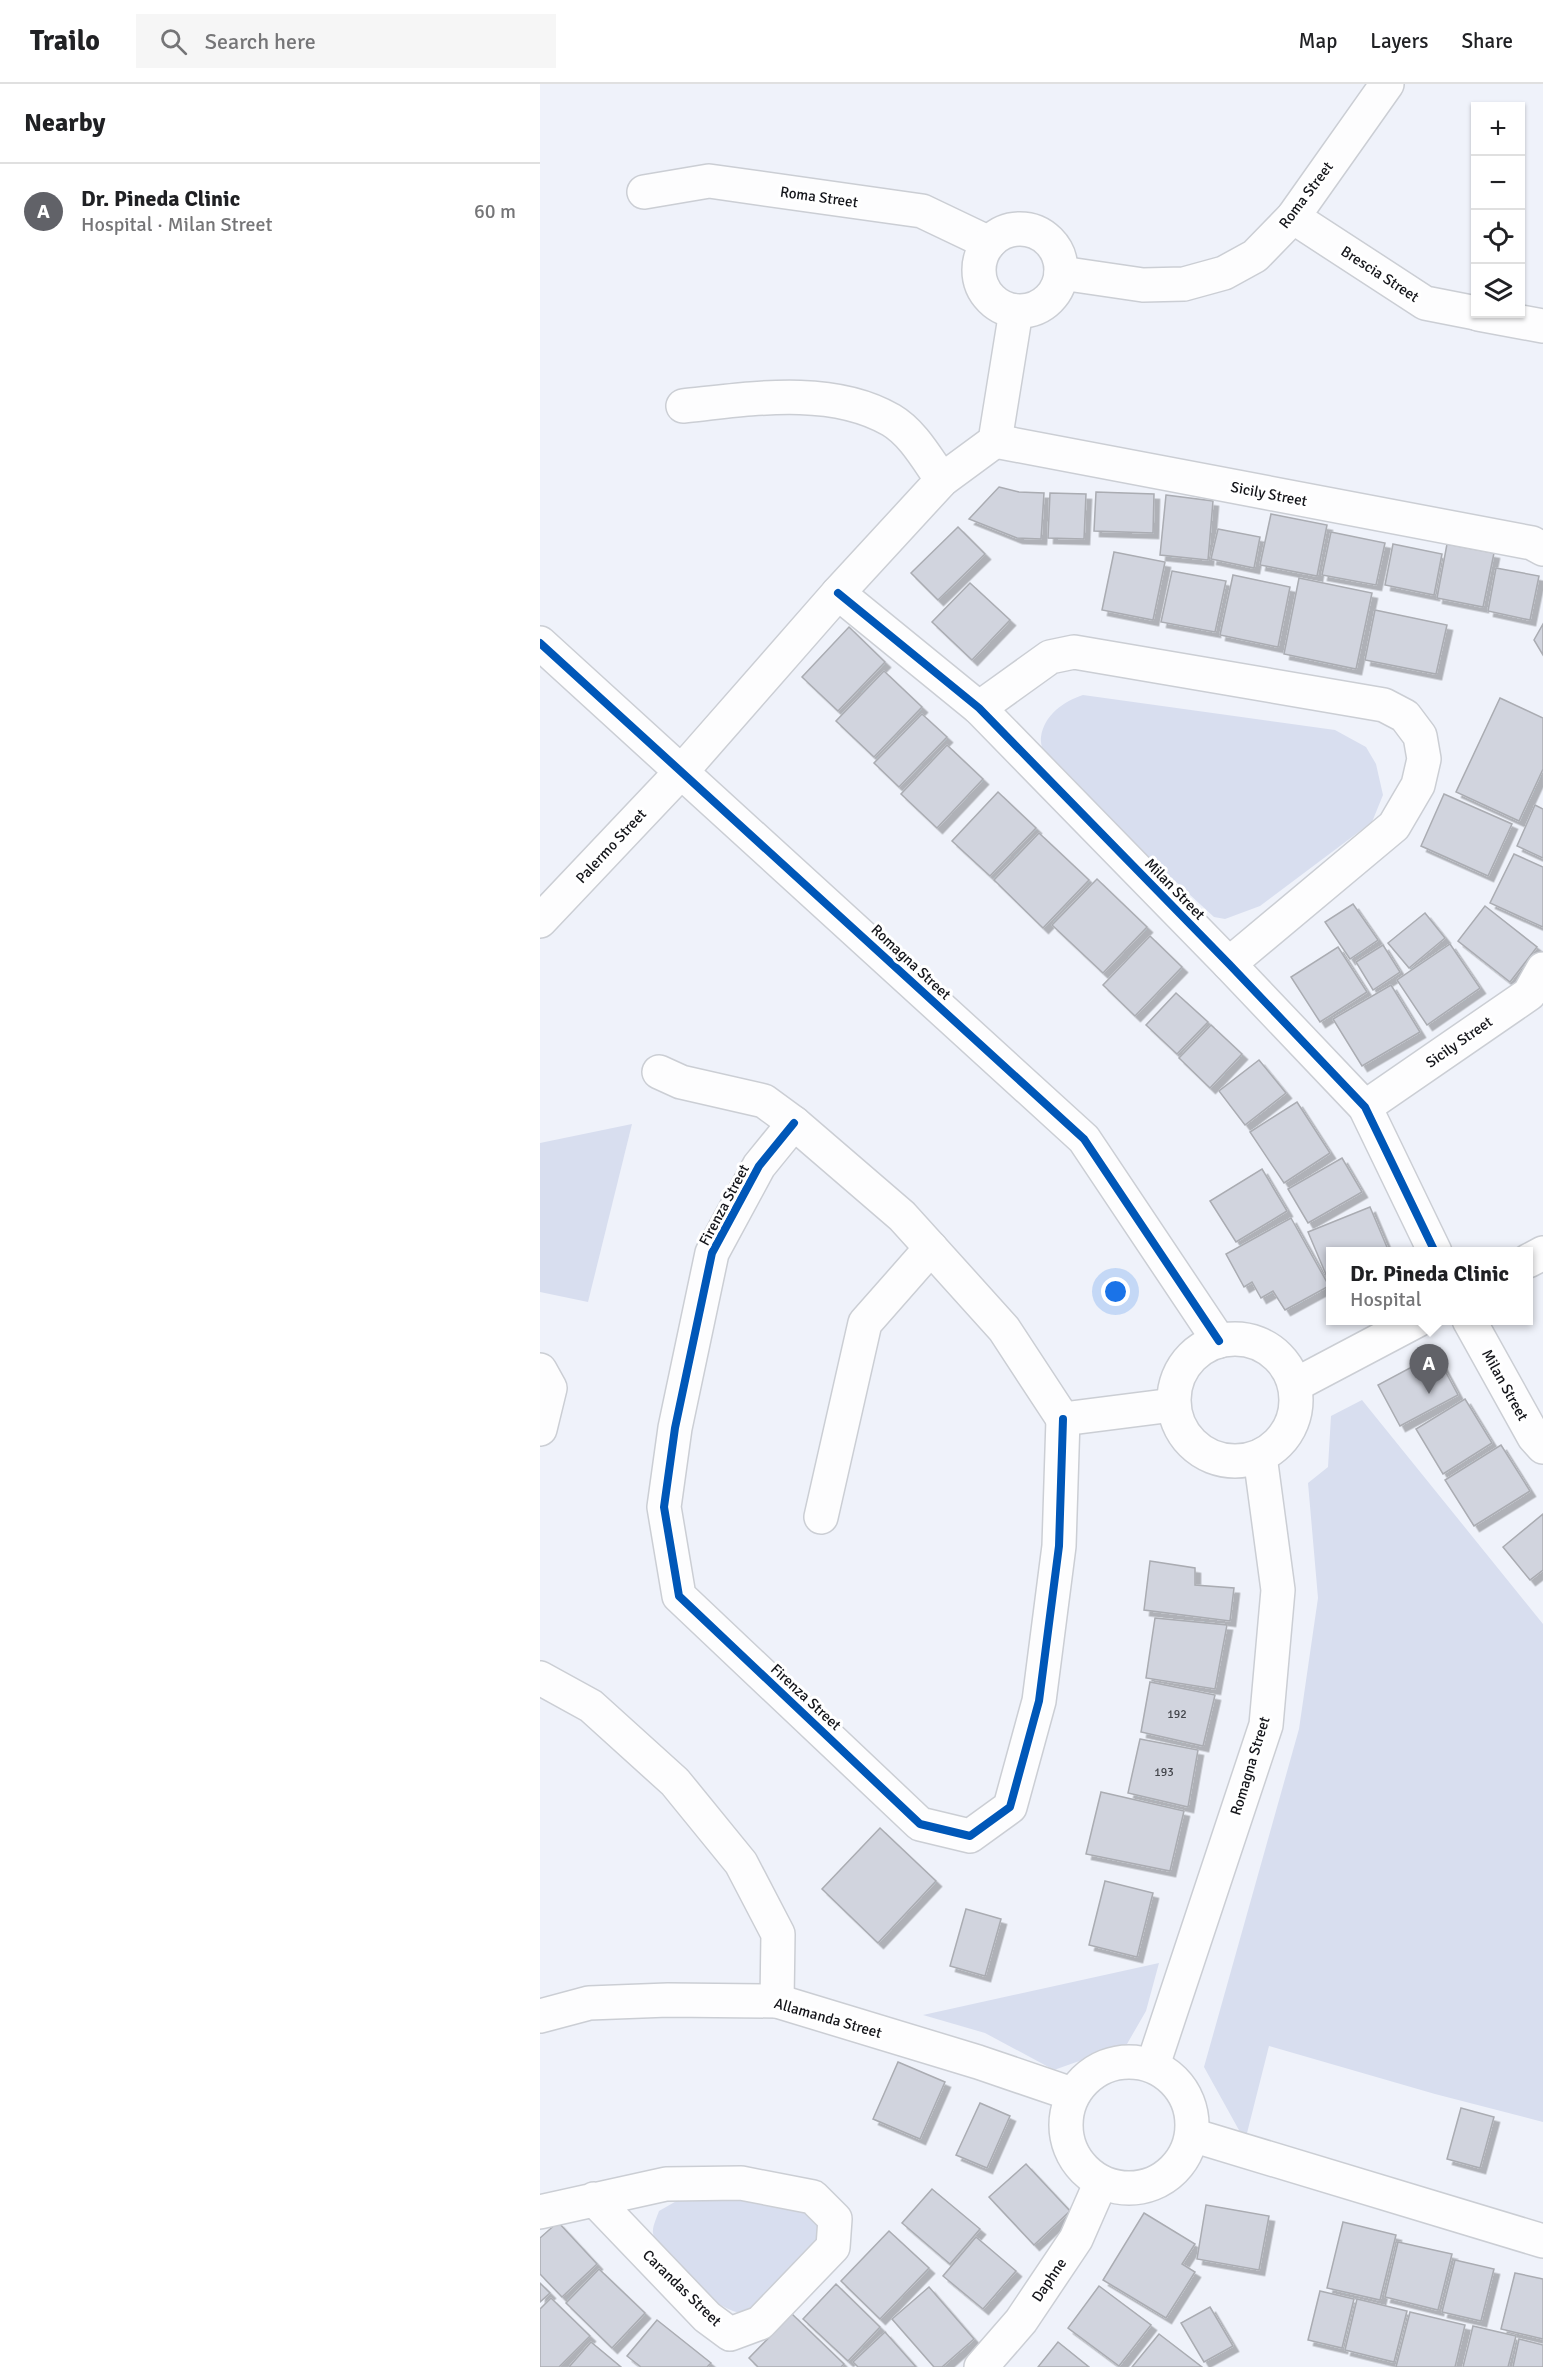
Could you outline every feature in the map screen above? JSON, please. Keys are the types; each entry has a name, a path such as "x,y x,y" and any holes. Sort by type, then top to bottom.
{"street":[{"name":"Roma Street","path":"1061,273 1143,285 1184,284 1224,273 1255,256 1293,217 1387,84"},
{"name":"Roma Street","path":"644,192 709,181 922,211 988,243"},
{"name":"Brescia Street","path":"1293,217 1425,303 1471,312"},
{"path":"1023,229 1036,232 1055,248 1060,260 1061,273 1058,286 1051,297 1029,310 1016,311 1003,308 992,301 984,291 979,267 981,254 988,243 998,235 1010,230 1023,229"},
{"path":"995,441 1016,311"},
{"name":"Brescia Street","path":"1502,318 1543,326"},
{"path":"683,405 761,398 810,398 855,405 892,421 918,445 942,480"},
{"name":"Palermo Street","path":"540,921 682,771 838,593 942,480 995,441"},
{"name":"Sicily Street","path":"995,441 1532,543 1543,549"},
{"name":"Milan Street","path":"838,593 979,708 1230,964 1365,1107 1432,1247"},
{"name":"Romagna Street","path":"540,643 1084,1139 1219,1341"},
{"path":"979,708 1050,657 1074,652 1384,705 1405,716 1420,736 1424,759 1418,785 1394,826 1230,964"},
{"name":"Sicily Street","path":"1365,1107 1529,994 1543,969"},
{"path":"659,1072 681,1082 764,1101 794,1123 902,1216 1004,1329 1063,1419 1173,1405"},
{"name":"Firenza Street","path":"794,1123 759,1166 712,1253 675,1428 664,1507 679,1596 920,1824 970,1836 1010,1807 1040,1701 1059,1546 1063,1419"},
{"path":"821,1518 865,1323 931,1248"},
{"path":"1294,1385 1408,1325"},
{"name":"Milan Street","path":"1472,1325 1534,1437 1543,1447"},
{"path":"1239,1339 1258,1343 1275,1353 1287,1367 1294,1385 1296,1402 1293,1419 1286,1434 1274,1447 1260,1456 1241,1461 1221,1460 1204,1453 1188,1440 1178,1424 1173,1405 1174,1388 1180,1372 1197,1353 1219,1341 1239,1339"},
{"path":"540,1370 550,1388 540,1429"},
{"name":"Romagna Street","path":"1153,2065 1266,1725 1278,1590 1260,1456"},
{"path":"540,1678 591,1706 675,1782 741,1863 778,1934 777,2001"},
{"name":"Allamanda Street","path":"540,2016 589,2003 668,2000 777,2001 978,2062 1072,2094"},
{"path":"1123,2061 1153,2065 1172,2076 1185,2094 1192,2114 1192,2135 1186,2154 1174,2170 1159,2181 1140,2188 1120,2188 1101,2182 1081,2166 1068,2144 1065,2119 1072,2094 1094,2071 1123,2061"},
{"path":"1192,2135 1543,2241"},
{"name":"Daphne","path":"981,2367 1021,2320 1076,2239 1101,2182"},
{"name":"Carandas Street","path":"540,2212 594,2199 666,2184 741,2183 813,2197 835,2219 833,2247 760,2322 730,2334 707,2317 594,2199"}],"shaded area":[{"path":"1083,695 1335,730 1366,747 1376,764 1383,795 1372,822 1260,906 1225,919 1214,917 1045,761 1041,740 1046,722 1062,705"},
{"path":"632,1124 588,1302 540,1292 540,1143"},
{"path":"1362,1400 1543,1624 1543,2122 1435,2094 1269,2046 1245,2141 1204,2067 1299,1729 1318,1598 1308,1483 1328,1467 1331,1416"},
{"path":"1159,1963 1146,2011 1127,2044 1054,2070 985,2033 923,2015"},
{"path":"706,2192 782,2203 824,2225 828,2243 762,2304 743,2313 733,2311 690,2282 665,2255 653,2233 659,2211 680,2199"}],"building":[{"path":"999,487 1019,492 1044,493 1041,539 1017,538 969,519"},
{"path":"1096,492 1154,494 1153,533 1094,531"},
{"path":"1050,493 1086,494 1084,539 1048,538"},
{"path":"1166,495 1213,501 1208,560 1160,555"},
{"path":"1271,514 1327,525 1317,576 1260,565"},
{"path":"958,527 985,554 938,600 911,573"},
{"path":"1218,529 1260,537 1254,568 1211,559"},
{"path":"1331,532 1385,543 1376,585 1322,575"},
{"path":"1393,544 1442,554 1434,595 1385,585"},
{"path":"1447,544 1494,553 1483,607 1437,598"},
{"path":"1114,552 1165,562 1153,620 1102,610"},
{"path":"1496,568 1539,576 1530,620 1488,611"},
{"path":"1172,571 1226,581 1215,632 1161,622"},
{"path":"1233,575 1290,587 1278,647 1220,635"},
{"path":"1299,578 1372,593 1356,669 1284,654"},
{"path":"970,583 1010,620 972,660 932,622"},
{"path":"1375,610 1447,625 1436,674 1365,660"},
{"path":"1543,624 1543,655 1534,640"},
{"path":"849,627 885,662 838,711 802,677"},
{"path":"884,671 922,707 874,757 836,721"},
{"path":"1500,698 1543,718 1543,769 1519,821 1456,792"},
{"path":"922,714 947,737 899,787 874,763"},
{"path":"947,745 983,779 937,828 901,794"},
{"path":"998,792 1036,828 990,876 952,841"},
{"path":"1444,794 1512,824 1488,876 1421,846"},
{"path":"1535,805 1543,809 1543,858 1517,846"},
{"path":"1039,833 1089,880 1043,928 994,880"},
{"path":"1514,854 1543,867 1543,927 1490,903"},
{"path":"1097,879 1147,927 1103,973 1052,925"},
{"path":"1353,904 1378,940 1350,959 1325,922"},
{"path":"1485,906 1537,947 1510,982 1458,941"},
{"path":"1425,913 1445,938 1409,968 1388,943"},
{"path":"1150,936 1182,967 1135,1016 1103,985"},
{"path":"1450,944 1480,988 1427,1025 1397,980"},
{"path":"1383,945 1400,972 1373,990 1356,962"},
{"path":"1338,947 1367,992 1320,1022 1291,977"},
{"path":"1391,985 1420,1032 1362,1066 1333,1019"},
{"path":"1176,993 1208,1022 1177,1054 1146,1025"},
{"path":"1211,1025 1242,1054 1210,1088 1179,1058"},
{"path":"1259,1060 1286,1093 1245,1125 1219,1091"},
{"path":"1297,1102 1330,1153 1284,1183 1250,1132"},
{"path":"1342,1158 1362,1192 1308,1223 1288,1189"},
{"path":"1262,1169 1287,1211 1236,1242 1210,1201"},
{"path":"1370,1207 1387,1247 1326,1247 1326,1275 1308,1232"},
{"path":"1291,1218 1326,1281 1326,1288 1285,1310 1273,1291 1261,1298 1252,1282 1244,1287 1226,1254"},
{"path":"1436,1354 1458,1395 1400,1426 1378,1385"},
{"path":"1465,1399 1492,1443 1443,1474 1416,1429"},
{"path":"1501,1445 1530,1491 1474,1526 1445,1480"},
{"path":"1543,1514 1543,1570 1530,1580 1503,1547"},
{"path":"1150,1561 1195,1568 1195,1585 1234,1588 1230,1621 1144,1610"},
{"path":"1155,1618 1227,1625 1215,1689 1146,1678"},
{"path":"1150,1682 1215,1695 1203,1746 1141,1732"},
{"path":"1140,1739 1198,1750 1188,1807 1128,1793"},
{"path":"1101,1792 1184,1811 1170,1871 1086,1854"},
{"path":"880,1828 936,1881 878,1943 822,1889"},
{"path":"1105,1881 1153,1893 1137,1957 1089,1945"},
{"path":"966,1909 1001,1919 985,1976 950,1966"},
{"path":"898,2062 945,2082 920,2139 873,2119"},
{"path":"980,2103 1010,2116 987,2168 956,2155"},
{"path":"1461,2108 1494,2117 1480,2168 1447,2159"},
{"path":"1026,2164 1070,2211 1034,2245 989,2197"},
{"path":"932,2189 980,2229 950,2264 902,2223"},
{"path":"1206,2205 1269,2216 1259,2270 1197,2259"},
{"path":"1144,2213 1195,2244 1182,2264 1195,2272 1166,2318 1103,2280"},
{"path":"558,2222 597,2264 562,2297 540,2274 540,2238"},
{"path":"1343,2222 1396,2235 1380,2300 1327,2288"},
{"path":"889,2231 929,2268 880,2319 841,2281"},
{"path":"976,2237 1016,2271 983,2309 943,2276"},
{"path":"1398,2242 1452,2254 1438,2310 1385,2297"},
{"path":"1455,2260 1494,2269 1481,2321 1442,2312"},
{"path":"599,2269 645,2313 612,2348 566,2303"},
{"path":"1515,2273 1543,2279 1543,2339 1501,2329"},
{"path":"540,2283 550,2293 540,2302"},
{"path":"836,2284 880,2327 848,2361 803,2319"},
{"path":"1099,2286 1151,2325 1119,2366 1068,2328"},
{"path":"929,2287 974,2339 942,2367 934,2367 892,2319"},
{"path":"1320,2291 1354,2299 1342,2348 1308,2340"},
{"path":"551,2298 590,2336 559,2367 540,2367 540,2309"},
{"path":"1357,2299 1407,2311 1394,2362 1345,2350"},
{"path":"1210,2307 1233,2346 1204,2362 1181,2323"},
{"path":"1410,2312 1465,2325 1455,2367 1396,2367"},
{"path":"792,2314 844,2364 841,2367 758,2367 749,2358"},
{"path":"657,2320 711,2363 707,2367 641,2367 627,2356"},
{"path":"1473,2326 1516,2336 1508,2367 1463,2367"},
{"path":"885,2332 916,2367 858,2367 853,2362"},
{"path":"1159,2334 1202,2367 1132,2367"},
{"path":"1519,2339 1543,2345 1543,2367 1513,2367"},
{"path":"591,2342 621,2367 569,2367"},
{"path":"1058,2342 1089,2367 1038,2367"}],"cycle path":[{"path":"838,593 979,708 1365,1107 1433,1247"},
{"path":"540,643 1084,1139 1219,1341"},
{"path":"794,1123 759,1166 712,1253 675,1428 664,1507 679,1596 920,1824 970,1836 1010,1807 1039,1701 1059,1546 1063,1419"}],"place":[{"name":"Dr. Pineda Clinic","path":"1429,1394"}]}
